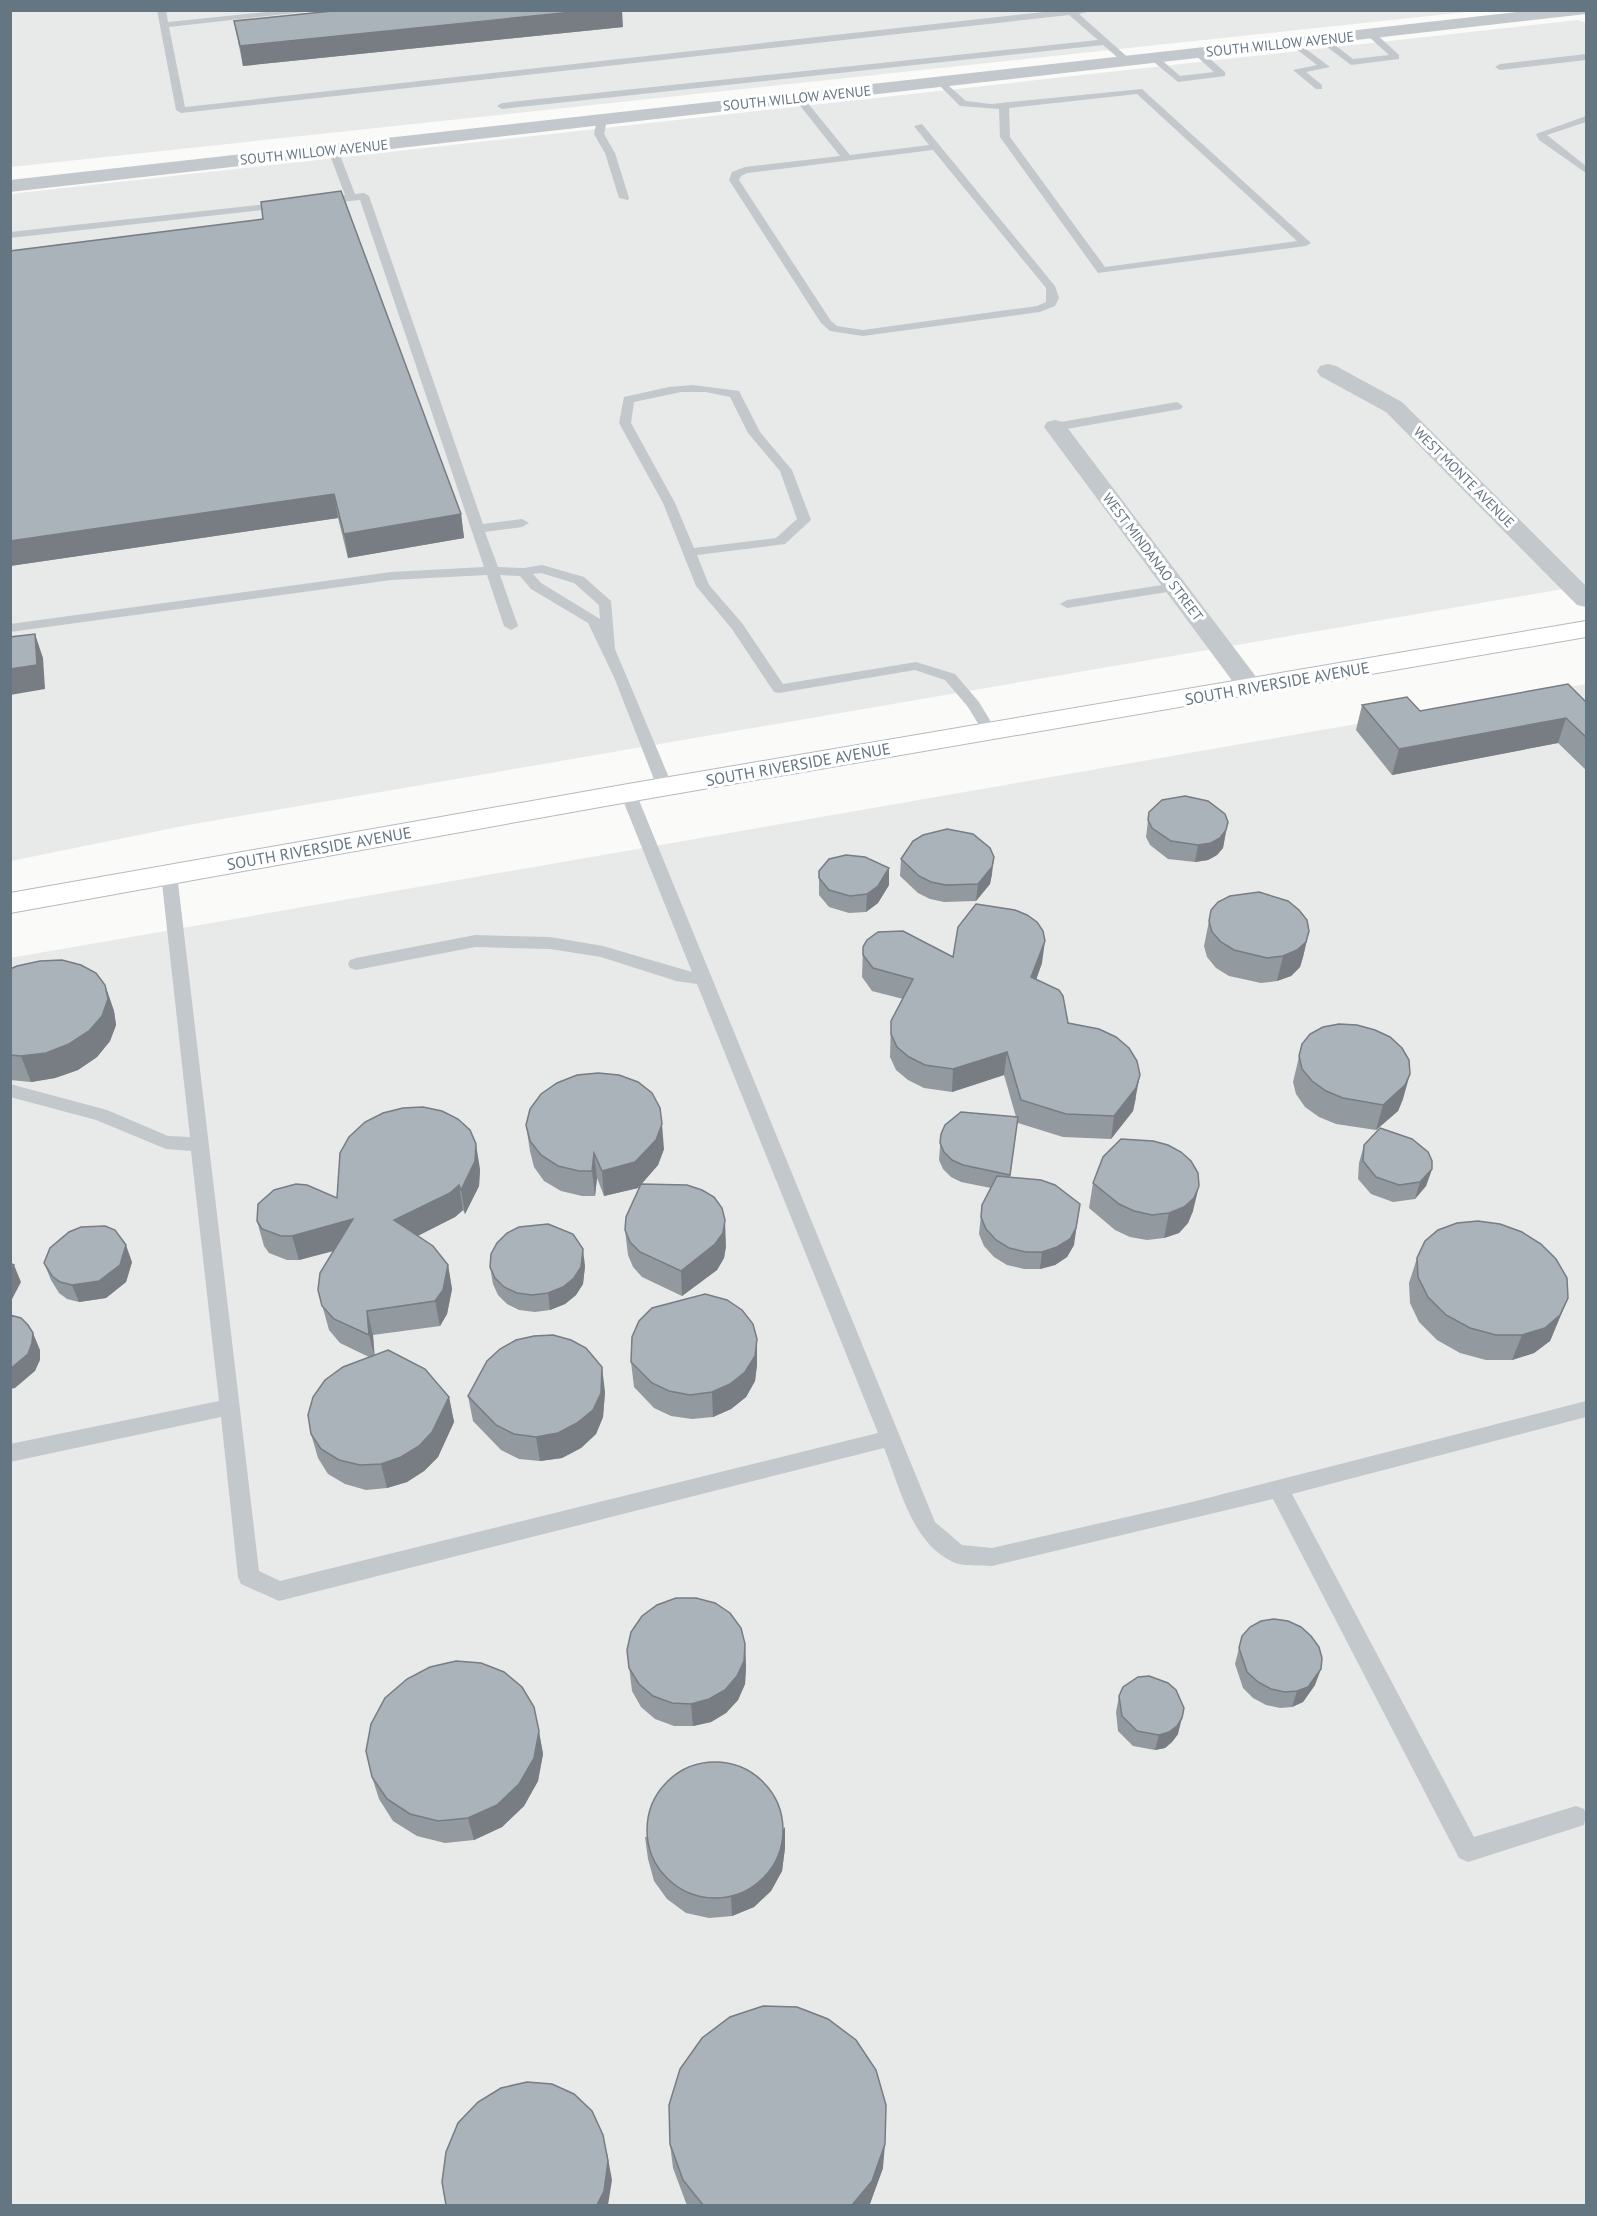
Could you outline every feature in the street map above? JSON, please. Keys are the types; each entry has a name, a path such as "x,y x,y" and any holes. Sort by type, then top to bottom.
{"main road":[{"name":"SOUTH RIVERSIDE AVENUE","path":"10,903 628,793 1587,629"}],"street":[{"name":"SOUTH WILLOW AVENUE","path":"10,186 1584,10"},
{"name":"WEST MONTE AVENUE","path":"1328,371 1394,407 1587,600"},
{"name":"WEST MINDANAO STREET","path":"1055,427 1251,688"}],"lane":[{"path":"161,10 181,110 1090,10"},
{"path":"164,25 318,10"},
{"path":"1071,12 1127,61"},
{"path":"1323,39 1351,63 1396,57 1371,34"},
{"path":"502,106 1105,42"},
{"path":"1294,43 1325,67 1298,70 1319,87"},
{"path":"1154,58 1178,79 1222,74 1198,53"},
{"path":"1500,68 1587,57"},
{"path":"941,82 963,104 991,107 1139,91 1306,243 1102,271 1005,137 1004,106"},
{"path":"799,98 847,158"},
{"path":"1587,119 1541,134 1543,138 1587,170"},
{"path":"602,120 599,134 610,153 624,198"},
{"path":"919,126 1051,288 1053,298 1051,304 1040,309 863,333 834,329 827,323 734,180 736,174 745,170 934,147"},
{"path":"333,150 351,198"},
{"path":"10,235 364,196 511,626"},
{"path":"688,552 722,550 780,541 804,520 786,470 754,433 735,394 708,387 673,388 628,400 626,423 669,503 688,552 703,586 737,626 779,689 916,666 950,677 974,705 990,732"},
{"path":"1055,427 1177,406"},
{"path":"476,529 522,523"},
{"path":"10,628 391,576 491,570 524,572 542,569 579,580 606,604 608,649"},
{"path":"524,572 536,586 594,621 608,649 665,787"},
{"path":"1067,604 1175,587"},
{"path":"628,793 927,1528 957,1554 992,1557 1278,1488 1587,1409"},
{"path":"170,874 249,1577 279,1591 891,1438"},
{"path":"356,964 475,940 550,943 603,952 682,977 703,979"},
{"path":"10,1090 101,1115 166,1142 200,1145"},
{"path":"10,1453 229,1407"},
{"path":"1278,1488 1468,1850 1576,1817"}],"shaded area":[{"path":"10,11 1476,11 11,167"},
{"path":"1578,20 1586,23 1586,585 188,825 11,861 10,194"},
{"path":"1586,684 1586,2205 11,2205 10,958"}],"building":[{"path":"342,10 592,10 240,46 234,21"},
{"path":"341,191 461,514 344,534 334,494 10,541 10,251 263,219 261,202"},
{"path":"35,634 37,665 10,669 10,637"},
{"path":"1568,684 1587,703 1587,738 1566,718 1399,749 1362,705 1407,697 1420,711"},
{"path":"1185,796 1208,801 1225,814 1228,822 1220,838 1211,843 1198,845 1171,841 1152,828 1148,820 1149,812 1162,800"},
{"path":"947,829 973,834 990,848 994,857 992,867 978,884 946,885 931,882 919,876 901,859 913,841 923,835"},
{"path":"846,855 865,857 889,868 878,886 867,894 850,896 829,890 819,878 819,871 829,859"},
{"path":"1259,892 1288,901 1307,920 1309,931 1306,942 1297,950 1283,956 1267,958 1234,950 1221,942 1212,932 1209,921 1211,910 1218,902 1230,896"},
{"path":"976,904 1015,910 1037,922 1043,931 1045,941 1031,977 1059,990 1063,996 1068,1023 1099,1029 1116,1037 1129,1048 1137,1061 1140,1075 1136,1088 1114,1116 1066,1114 1021,1100 1007,1052 953,1069 925,1065 909,1057 897,1047 891,1034 891,1021 913,979 873,968 863,955 863,947 867,940 878,932 903,931 953,957 958,927"},
{"path":"62,960 81,965 96,973 105,985 108,999 102,1016 89,1031 69,1044 46,1053 10,1055 10,969 40,961"},
{"path":"1339,1024 1357,1025 1390,1037 1402,1048 1409,1060 1410,1074 1405,1085 1383,1105 1343,1098 1326,1091 1312,1081 1302,1069 1299,1056 1302,1044 1310,1034 1323,1027"},
{"path":"598,1073 619,1075 638,1082 652,1093 660,1108 662,1124 656,1140 635,1162 602,1171 594,1153 592,1171 579,1171 558,1166 541,1155 530,1141 526,1125 530,1109 541,1094 557,1083 577,1075"},
{"path":"423,1107 442,1111 458,1119 470,1130 476,1144 475,1161 461,1190 459,1185 450,1193 394,1220 433,1246 448,1265 443,1290 435,1301 367,1311 369,1335 334,1319 322,1306 318,1290 320,1273 353,1219 292,1236 281,1236 262,1229 257,1221 258,1204 274,1190 296,1184 307,1185 337,1198 340,1153 349,1137 365,1122 383,1113 403,1108"},
{"path":"961,1112 1018,1117 1010,1175 963,1165 952,1160 944,1152 940,1143 941,1134 945,1125"},
{"path":"1380,1128 1412,1139 1428,1152 1432,1161 1432,1169 1420,1182 1399,1185 1376,1177 1363,1161 1364,1145"},
{"path":"1121,1139 1153,1141 1181,1152 1191,1161 1198,1173 1199,1186 1194,1198 1184,1207 1169,1213 1152,1215 1134,1211 1119,1204 1093,1183 1103,1157"},
{"path":"997,1176 1041,1180 1055,1185 1080,1204 1076,1228 1070,1239 1042,1252 1026,1252 1009,1248 996,1240 986,1229 981,1217 982,1205"},
{"path":"641,1184 687,1185 714,1197 722,1208 725,1220 723,1233 715,1244 681,1271 640,1252 630,1242 625,1230 626,1217"},
{"path":"1478,1221 1500,1224 1522,1232 1541,1244 1556,1259 1567,1278 1568,1298 1560,1315 1545,1328 1522,1335 1496,1335 1470,1328 1446,1315 1428,1297 1418,1277 1417,1258 1425,1241 1438,1230 1457,1223"},
{"path":"548,1224 573,1234 583,1249 581,1267 574,1278 563,1287 548,1293 532,1295 517,1293 504,1287 495,1278 490,1267 491,1254 497,1243 507,1233 519,1227"},
{"path":"105,1226 115,1230 126,1245 120,1265 99,1281 72,1285 60,1282 52,1276 44,1263 50,1248 69,1232 81,1227"},
{"path":"705,1294 727,1300 742,1310 753,1324 757,1339 755,1356 745,1372 730,1384 712,1392 690,1395 669,1391 652,1383 631,1362 632,1337 639,1321 652,1308"},
{"path":"10,1315 21,1318 33,1333 28,1354 10,1369"},
{"path":"553,1335 571,1340 586,1348 602,1367 601,1393 593,1410 577,1423 558,1433 536,1437 514,1434 496,1425 468,1396 487,1361 500,1349 516,1340"},
{"path":"388,1350 425,1369 449,1397 432,1432 419,1446 401,1457 381,1464 360,1465 339,1460 321,1449 311,1434 308,1415 313,1397 325,1380 343,1367"},
{"path":"676,1598 696,1598 715,1603 730,1613 741,1628 745,1644 744,1661 737,1676 725,1690 709,1699 691,1704 672,1703 653,1696 639,1684 629,1668 627,1650 631,1632 642,1616 657,1605"},
{"path":"1274,1619 1288,1621 1301,1627 1319,1647 1322,1658 1321,1669 1308,1687 1285,1692 1271,1689 1258,1682 1247,1672 1239,1648 1242,1636 1250,1627 1261,1621"},
{"path":"456,1661 481,1663 504,1672 522,1687 534,1707 539,1731 534,1758 519,1784 497,1805 468,1818 438,1821 410,1814 387,1799 372,1777 366,1751 371,1724 385,1698 407,1679 430,1667"},
{"path":"1149,1676 1168,1683 1176,1690 1184,1708 1177,1726 1159,1735 1137,1731 1122,1716 1119,1696 1123,1687 1138,1677"},
{"path":"715,1762 741,1767 763,1782 778,1804 783,1830 778,1856 763,1878 741,1893 715,1898 689,1893 667,1878 652,1856 647,1830 652,1804 667,1782 689,1767"},
{"path":"763,2006 797,2007 828,2019 856,2040 876,2070 886,2105 885,2144 872,2181 852,2205 703,2205 683,2180 670,2144 669,2105 680,2069 702,2038 730,2017"},
{"path":"527,2082 552,2084 574,2094 592,2111 603,2135 608,2161 604,2191 597,2205 446,2205 442,2182 446,2152 458,2123 478,2102 501,2088"}]}
